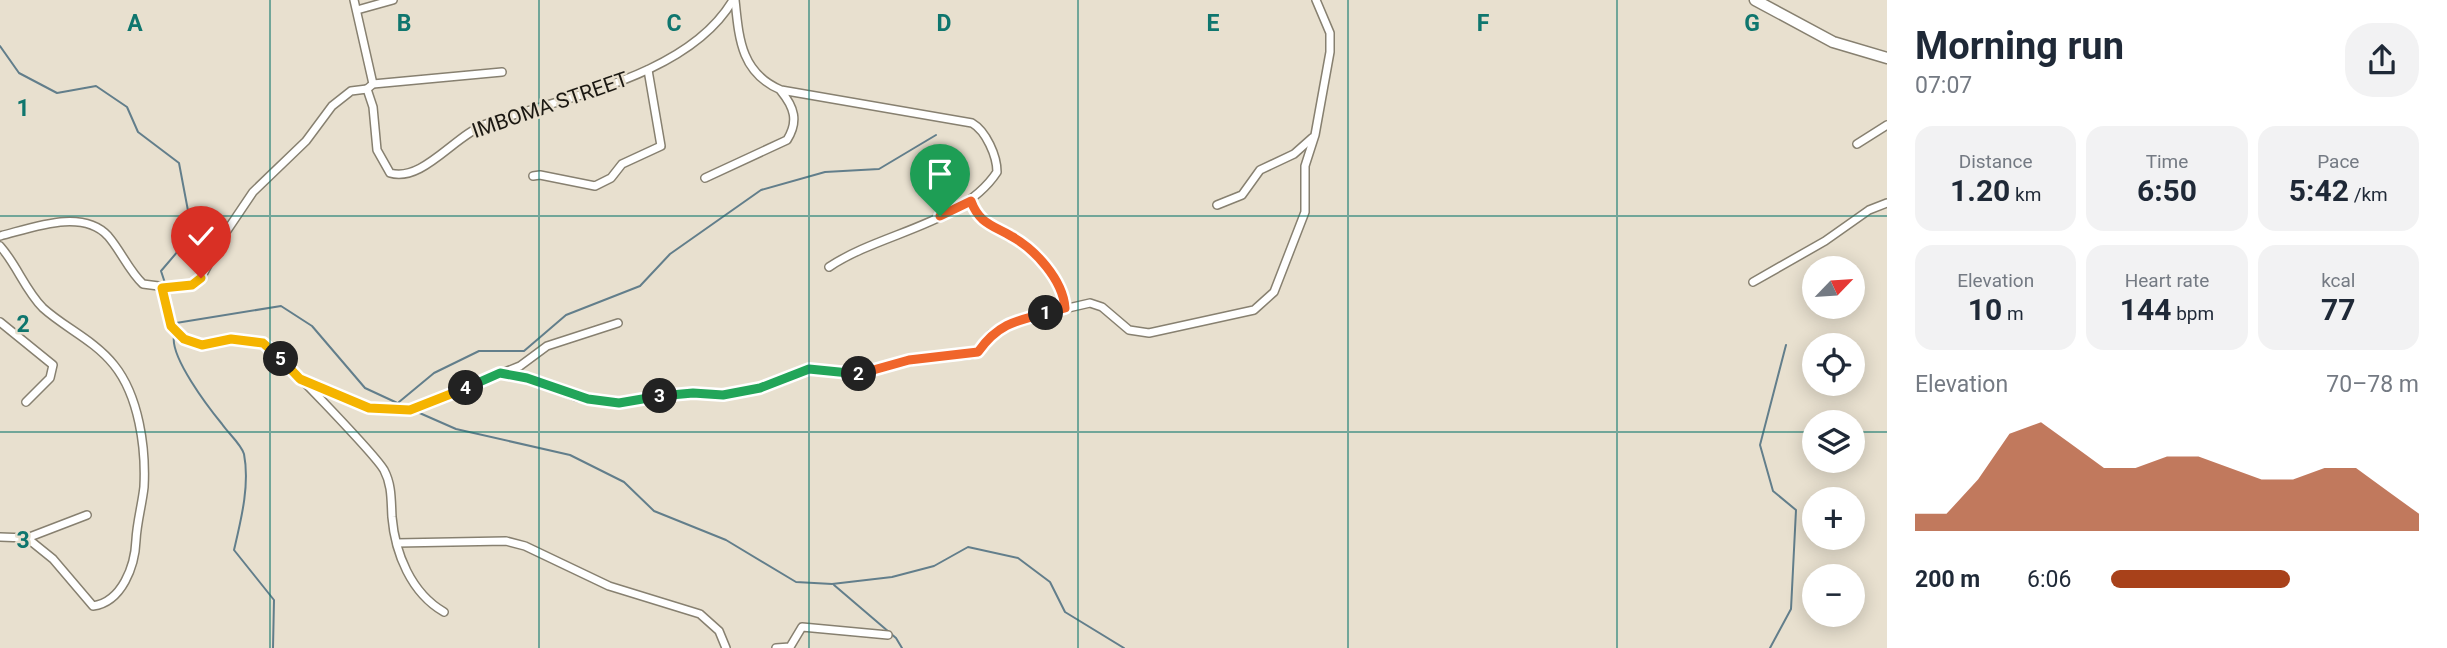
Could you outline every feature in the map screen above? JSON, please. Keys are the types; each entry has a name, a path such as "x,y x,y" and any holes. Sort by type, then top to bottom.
{"street":[{"name":"IMBOMA STREET","path":"354,0 382,163 390,173 406,175 417,172 463,135 484,125 603,89 648,70 717,23 734,0"},
{"path":"357,10 393,0"},
{"path":"734,0 738,37 747,64 769,85 781,90 972,123 979,127 995,159 997,172 971,201 865,246 829,267"},
{"path":"500,373 527,378 576,397 619,403 693,393 723,395 760,388 809,369 851,374 930,357 969,355 978,352 991,334 1016,320 1090,303 1102,307 1129,330 1149,333 1244,313 1265,303 1274,292 1305,212 1305,166 1315,135 1330,52 1330,33 1316,0"},
{"path":"1755,0 1833,42 1887,58"},
{"path":"533,177 540,175 594,186 611,178 622,164 661,146 648,70"},
{"path":"0,236 42,225 71,222 92,224 108,237 143,284 167,288 192,285 201,278 224,235 253,192 306,141 331,107 351,91 370,86 502,72"},
{"path":"705,178 787,140 795,120 790,102 781,90"},
{"path":"1857,144 1887,125"},
{"path":"1217,205 1242,195 1260,170 1294,154 1315,135"},
{"path":"971,201 980,219 1013,237 1053,276 1060,286 1065,308"},
{"path":"1753,282 1869,211 1887,203"},
{"path":"0,246 43,307 93,344 115,366 128,392 145,456 136,550 128,576 116,594 104,605 93,606 53,559 27,538"},
{"path":"167,288 175,332 202,345 231,339 263,343 364,443 391,485 397,543 411,579 444,612"},
{"path":"0,322 52,365 50,378 26,402"},
{"path":"300,379 369,408 410,410 520,366 547,346 618,323"},
{"path":"0,537 27,538 87,515"},
{"path":"397,543 506,541 525,546 596,581 700,614 719,631 725,648 732,648"},
{"path":"776,648 790,647 802,627 888,635"}],"waterway":[{"path":"0,46 19,73 57,93 96,86 127,107 138,132 179,163 189,216 184,244 161,271 165,283"},
{"path":"399,402 434,373 479,351 524,351 566,315 640,286 670,254 761,190 825,172 879,169 936,135"},
{"path":"169,299 175,327"},
{"path":"176,323 281,306 312,326 365,388 406,407"},
{"path":"174,336 178,356 191,382 244,454 245,490 234,550 274,600 273,648"},
{"path":"1770,648 1791,609 1796,510 1773,491 1760,445 1786,345"},
{"path":"415,411 456,429 570,455 624,482 654,511 726,540 796,582 832,584 892,577 934,566 968,547 1018,558 1050,582 1065,612 1124,648"},
{"path":"834,585 896,638 902,648"}],"route":[{"path":"201,278 192,285 162,288 168,303 171,326 177,335 202,345 231,339 263,343 300,379 369,408 410,410 500,373 540,382 576,397 619,403 662,395 723,395 760,388 809,369 866,373 909,360 969,355 978,352 991,334 1016,320 1065,308 1064,296 1053,276 1013,237 980,219 971,201 940,216"}]}
